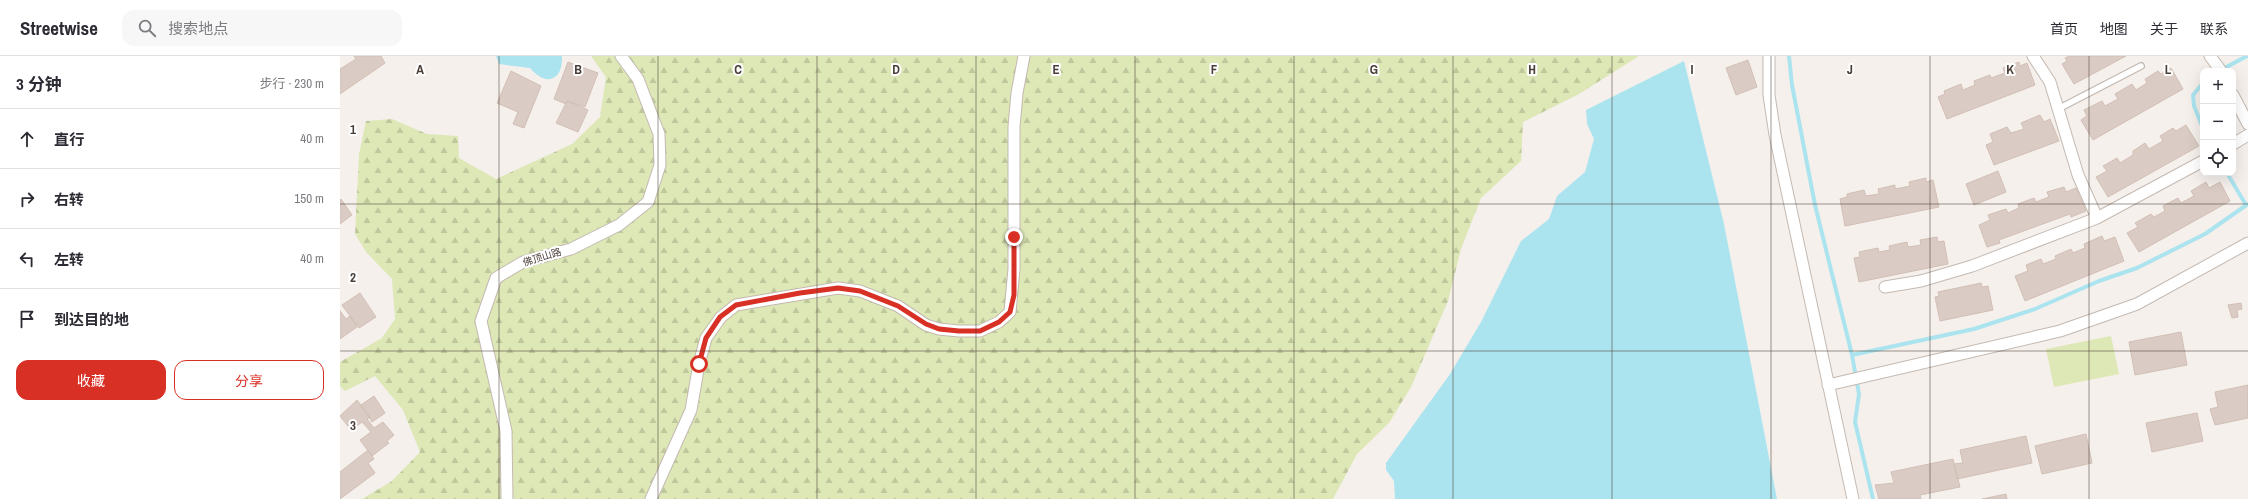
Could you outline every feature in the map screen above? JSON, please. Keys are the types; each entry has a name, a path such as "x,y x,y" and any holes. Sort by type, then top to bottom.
{"street":[{"name":"佛顶山路","path":"507,499 506,431 480,321 496,278 523,262 571,249 619,225 648,202 660,165 659,134 638,79 621,56"},
{"path":"651,499 691,410 699,364 706,338 720,317 736,305 800,293 846,289 876,295 898,306 926,324 939,329 959,331 980,331 999,322 1010,312 1014,269 1014,127 1017,93 1024,56"},
{"path":"1769,56 1769,95 1775,135 1853,499"},
{"path":"2033,56 2050,82 2078,175 2096,218"},
{"path":"2210,56 2219,68"},
{"path":"2236,101 2248,124"},
{"path":"2236,142 2248,135"},
{"path":"1885,287 1921,281 1972,266 2096,218 2200,163"},
{"path":"1828,385 2060,331 2136,304 2248,243"}],"lane":[{"path":"2058,109 2141,66"}],"green space":[{"path":"591,56 1639,56 1579,94 1523,122 1521,161 1481,198 1461,249 1448,301 1411,387 1389,423 1357,454 1333,499 362,499 392,481 420,452 403,410 375,376 345,391 340,386 340,362 382,338 395,319 392,279 366,252 355,234 359,154 366,121 392,119 427,134 458,136 459,158 496,179 572,144 600,117 606,77"},
{"path":"2111,336 2119,374 2054,387 2046,349"}],"water":[{"path":"496,56 562,56 562,64 557,76 547,79 542,78 530,68 499,64"},
{"path":"1684,61 1724,224 1777,499 1395,499 1394,481 1386,470 1386,463 1450,374 1481,322 1521,241 1549,219 1557,196 1585,172 1594,139 1587,124 1586,110"}],"building":[{"path":"354,56 381,56 385,63 340,94 340,69 356,59"},
{"path":"2069,56 2126,56 2074,84 2062,64 2067,61 2065,58"},
{"path":"1748,60 1757,87 1736,95 1726,68"},
{"path":"568,62 598,73 585,107 567,101 566,104 554,99"},
{"path":"2019,62 2020,66 2027,63 2035,85 1947,119 1938,97 1945,94 1944,91 1961,84 1963,90 1975,85 1974,81 1990,75 1991,78 2005,73 2003,68"},
{"path":"2171,68 2183,89 2093,140 2081,120 2087,116 2084,110 2102,101 2105,106 2118,99 2115,94 2132,84 2136,90 2147,83 2145,79 2158,71 2161,74"},
{"path":"511,71 541,86 524,128 513,124 518,112 497,103"},
{"path":"567,101 588,110 578,132 556,123"},
{"path":"2040,115 2044,122 2050,119 2059,141 1994,165 1986,145 1993,142 1990,134 2007,127 2011,133 2024,129 2021,123"},
{"path":"2186,125 2199,146 2108,197 2096,177 2107,171 2103,166 2117,158 2120,163 2133,155 2133,151 2145,143 2149,149 2163,141 2160,136 2173,128 2176,131"},
{"path":"1998,171 2006,192 1974,205 1966,184"},
{"path":"1926,178 1926,182 1933,180 1939,207 1845,226 1840,199 1847,197 1847,194 1864,190 1866,196 1879,194 1878,189 1895,185 1895,189 1910,186 1909,182"},
{"path":"2206,182 2209,188 2220,182 2230,201 2139,252 2127,233 2138,227 2135,223 2151,214 2154,217 2165,211 2163,206 2178,198 2181,203 2194,196 2191,191"},
{"path":"2064,187 2066,192 2076,188 2086,211 2071,217 2070,214 1999,240 2000,243 1987,247 1979,225 1990,220 1988,215 2006,209 2008,213 2019,208 2018,204 2034,198 2036,202 2049,197 2047,192"},
{"path":"341,199 352,215 340,224 340,200"},
{"path":"2102,236 2104,241 2115,237 2124,261 2025,301 2015,276 2028,271 2026,265 2041,259 2043,264 2056,259 2055,256 2071,249 2073,253 2085,248 2084,244"},
{"path":"1937,237 1938,242 1944,241 1948,264 1859,282 1854,258 1860,257 1859,252 1878,248 1879,252 1890,250 1889,246 1907,242 1908,247 1921,245 1920,240"},
{"path":"1981,283 1982,287 1988,286 1993,310 1940,321 1935,297 1939,296 1938,292"},
{"path":"360,293 376,317 359,328 342,305"},
{"path":"2241,303 2242,309 2237,310 2238,317 2232,318 2228,305"},
{"path":"340,311 346,319 350,316 357,327 340,339"},
{"path":"2181,332 2187,365 2135,375 2129,342"},
{"path":"2248,385 2248,418 2215,425 2210,409 2218,407 2215,392"},
{"path":"374,396 385,413 372,422 361,405"},
{"path":"357,400 370,417 367,419 374,428 383,422 394,435 387,441 389,443 372,456 360,440 371,432 362,422 351,430 340,416"},
{"path":"2197,413 2203,441 2152,452 2146,423"},
{"path":"2086,434 2092,463 2042,474 2035,446"},
{"path":"2026,436 2032,463 1957,479 1954,464 1963,463 1960,450"},
{"path":"368,450 374,459 368,463 375,473 340,499 340,472"},
{"path":"1953,459 1960,487 1920,495 1921,499 1879,499 1875,485 1894,483 1891,472"},
{"path":"2006,494 2007,499 1982,499"}],"waterway":[{"path":"1789,56 1792,85 1815,205 1852,355 1859,394 1855,422 1873,499"},
{"path":"2225,68 2247,56"},
{"path":"2200,87 2193,95 2194,106 2200,121"},
{"path":"2229,176 2246,205"},
{"path":"1852,355 1974,329 2035,309 2099,281 2137,268 2205,234 2248,204"}],"route":[{"path":"699,364 706,338 720,317 736,305 758,300 838,288 876,295 898,306 926,324 939,329 980,331 999,322 1010,312 1014,295 1014,237"}]}
